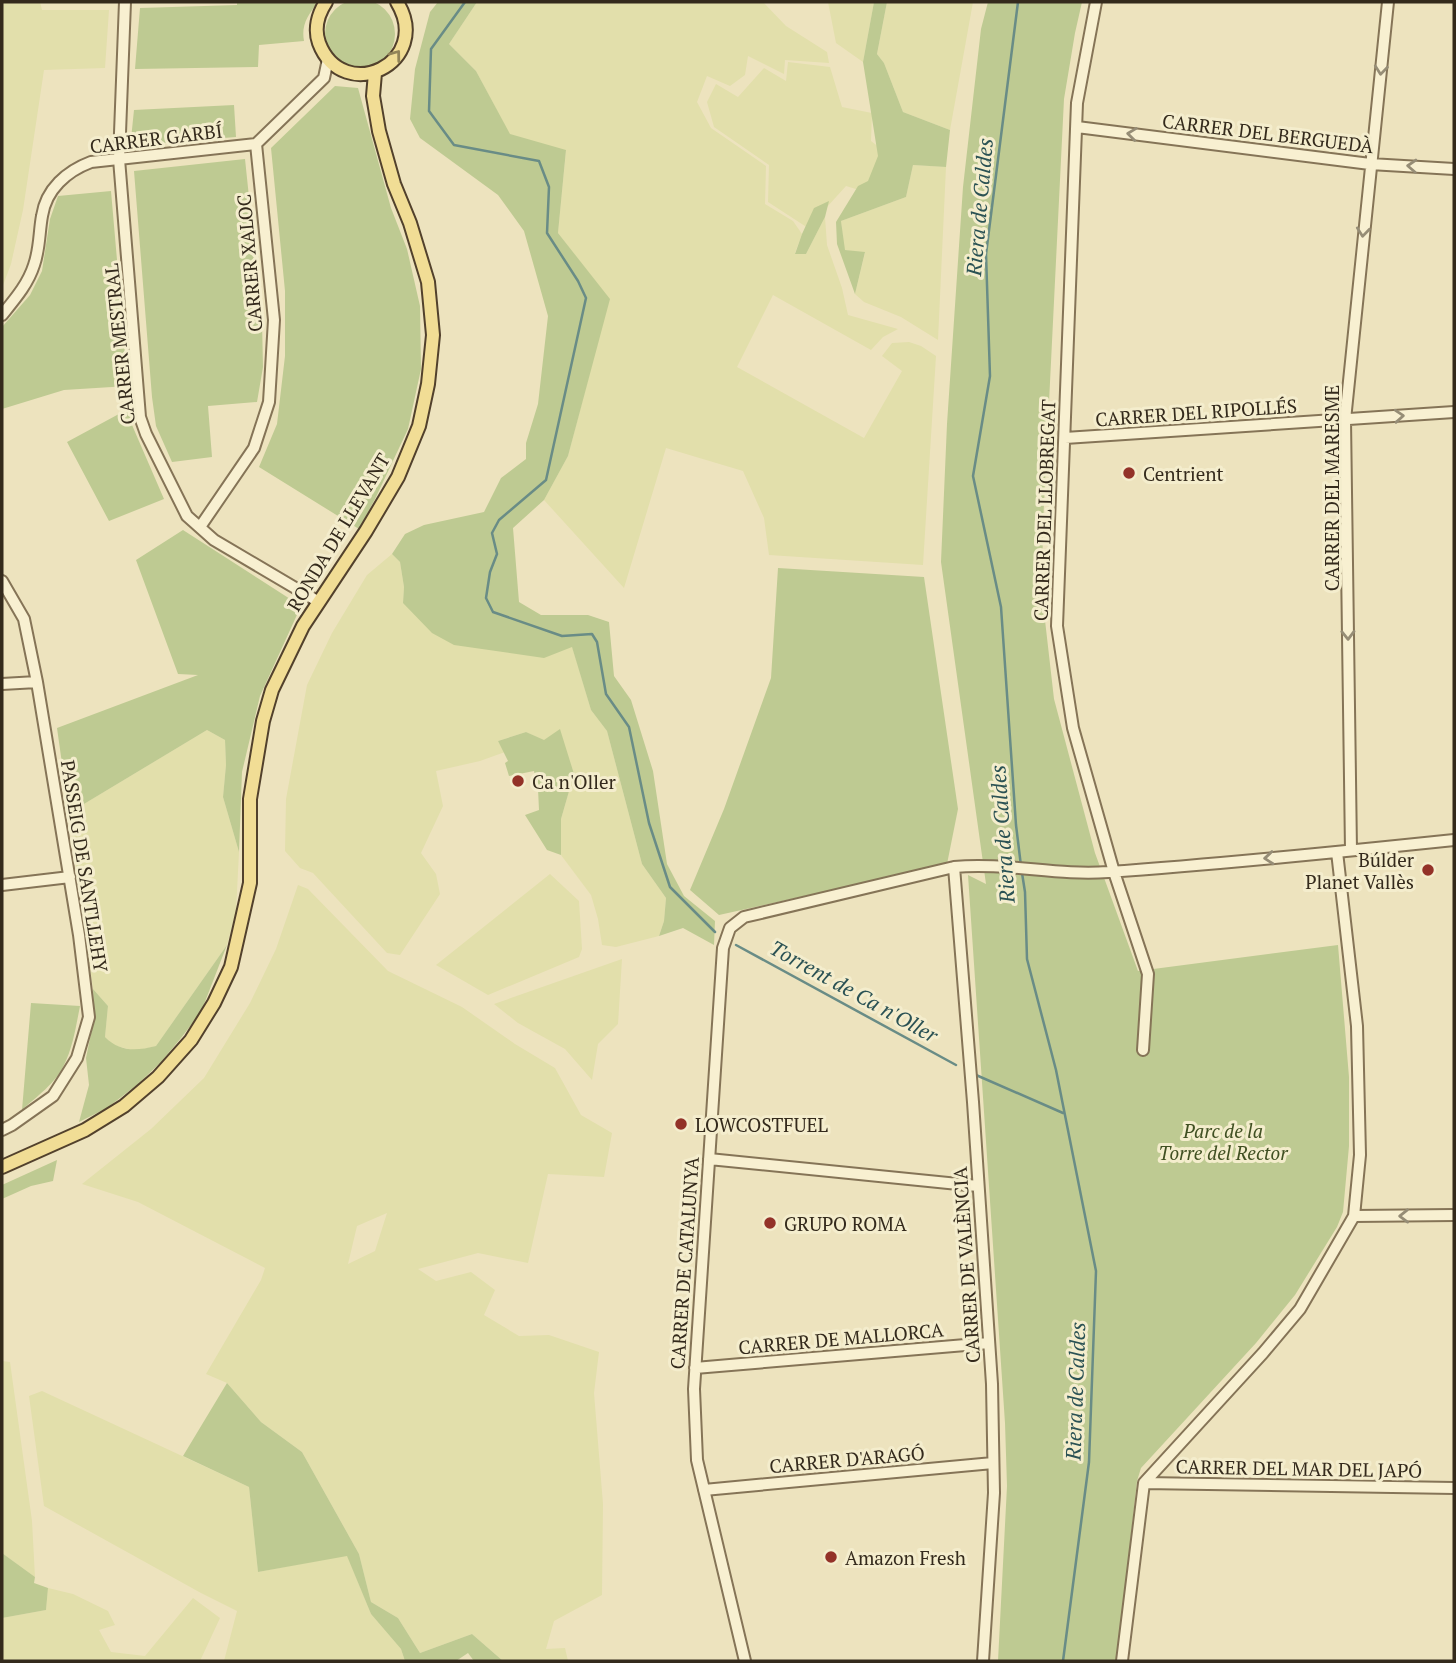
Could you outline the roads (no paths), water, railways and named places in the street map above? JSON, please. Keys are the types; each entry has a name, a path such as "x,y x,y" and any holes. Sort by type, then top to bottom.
{"main road":[{"path":"326,2 320,11 317,26 317,38 323,52 341,69 359,74 387,67 402,50 407,35 405,18 397,2"},
{"name":"RONDA DE LLEVANT","path":"2,1167 85,1130 124,1106 158,1077 191,1040 214,1003 231,967 250,883 250,799 263,721 272,690 303,626 398,477 419,426 428,384 433,335 428,282 379,131 373,96 375,72"}],"street":[{"name":"CARRER MESTRAL","path":"125,2 120,159 140,417 187,516 214,540 319,602"},
{"name":"CARRER DEL LLOBREGAT","path":"1096,2 1077,103 1056,626 1073,729 1114,872 1148,974 1143,1050"},
{"name":"CARRER DEL MARESME","path":"1351,850 1345,420 1388,2"},
{"path":"256,144 324,78 328,59"},
{"name":"CARRER DEL BERGUEDÀ","path":"1077,127 1370,164 1454,169"},
{"name":"CARRER GARBÍ","path":"2,315 19,295 30,275 38,253 42,212 49,195 64,177 80,166 91,162 256,144"},
{"name":"CARRER XALOC","path":"200,527 254,448 270,402 274,320 256,144"},
{"name":"CARRER DEL RIPOLLÉS","path":"1065,438 1454,412"},
{"name":"PASSEIG DE SANTLLEHY","path":"2,581 24,619 37,682 70,877 89,1017 77,1058 53,1096 2,1129"},
{"path":"2,684 37,682"},
{"name":"CARRER DE CATALUNYA","path":"745,1661 697,1460 694,1389 723,948 730,928 744,917 954,867 973,865 1114,872 1454,840"},
{"path":"1122,1661 1144,1483 1264,1353 1300,1309 1354,1216 1360,1155 1357,1026 1337,852"},
{"name":"CARRER DE VALÈNCIA","path":"954,867 992,1384 994,1493 983,1661"},
{"path":"2,885 70,877"},
{"path":"709,1159 978,1186"},
{"path":"1354,1216 1454,1215"},
{"name":"CARRER DE MALLORCA","path":"695,1368 989,1343"},
{"name":"CARRER D'ARAGÓ","path":"704,1490 993,1463"},
{"name":"CARRER DEL MAR DEL JAPÓ","path":"1144,1483 1454,1488"}],"waterway":[{"name":"Torrent de Ca n'Oller","path":"465,2 431,49 429,111 454,145 539,161 549,187 547,233 586,298 546,480 499,520 492,533 497,554 490,572 486,598 493,612 562,636 592,634 597,642 606,694 629,727 649,823 670,887 715,932"},
{"name":"Riera de Caldes","path":"1018,2 986,254 990,376 973,476 1001,607 1021,866"},
{"name":"Riera de Caldes","path":"1022,873 1027,959 1056,1070 1096,1271 1089,1462 1063,1661"},
{"name":"Torrent de Ca n'Oller","path":"736,945 956,1065"},
{"name":"Torrent de Ca n'Oller","path":"976,1075 1063,1113"}],"place":[{"name":"Centrient","path":"1129,473"},
{"name":"Ca n'Oller","path":"518,781"},
{"name":"Búlder Planet Vallès","path":"1428,870"},
{"name":"LOWCOSTFUEL","path":"681,1124"},
{"name":"GRUPO ROMA","path":"770,1223"},
{"name":"Amazon Fresh","path":"831,1557"}],"park label":[{"name":"Parc de la Torre del Rector","path":"1223,1141"}]}
